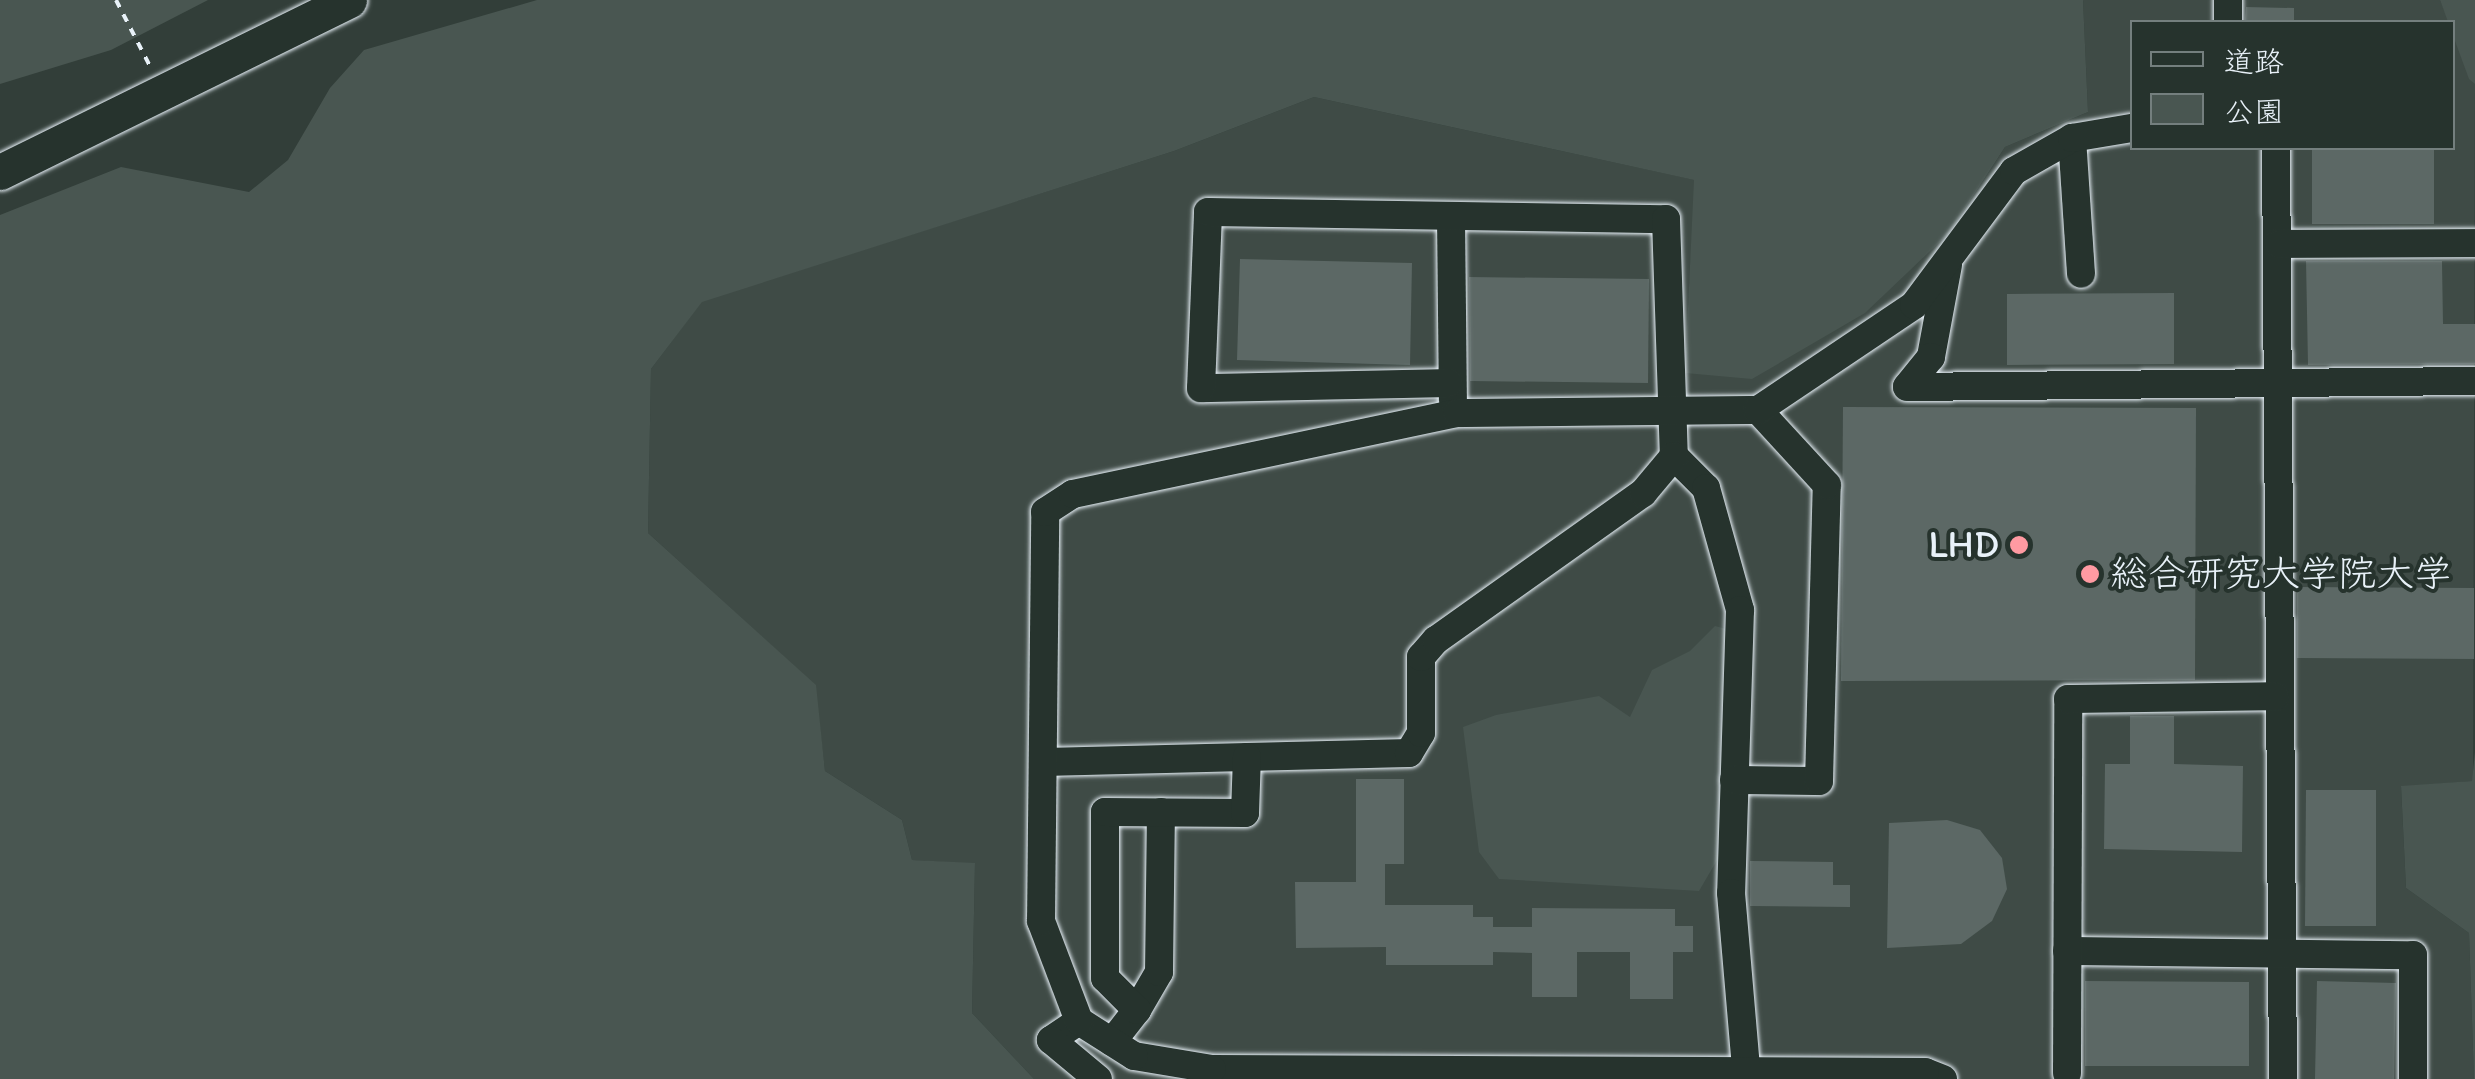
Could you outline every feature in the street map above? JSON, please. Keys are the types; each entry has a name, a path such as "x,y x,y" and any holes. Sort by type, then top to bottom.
{"main road":[{"path":"0,172 349,0"}],"lane":[{"path":"1944,1079 1925,1072 1211,1074 1134,1056 1079,1021 1041,921 1044,512 1073,494 1456,413 1758,410 1914,305 2014,172 2072,138 2130,128"},
{"path":"2072,138 2081,274"},
{"path":"2276,150 2279,244 2275,696 2283,1079"},
{"path":"1044,762 1409,754 1421,733 1421,657 1436,640 1644,493 1674,456 1666,220 1208,212 1201,388 1448,383"},
{"path":"1450,217 1448,383 1456,413"},
{"path":"2279,244 2475,243"},
{"path":"1948,264 1930,357 1906,387 2278,388 2475,381"},
{"path":"1734,780 1819,781 1827,485 1758,410"},
{"path":"1674,456 1706,488 1740,610 1731,893 1747,1074"},
{"path":"2067,1073 2068,699 2275,696"},
{"path":"1137,1010 1105,978 1105,812 1246,813 1247,757"},
{"path":"1112,1042 1159,972 1161,812"},
{"path":"2067,950 2413,956 2413,1079"},
{"path":"1079,1021 1051,1040 1098,1079"}],"path":[{"path":"116,0 155,76"}],"shaded area":[{"path":"2083,0 2440,0 2448,20 2130,20 2130,150 2455,150 2455,38 2475,84 2473,781 2401,787 2406,888 2469,933 2474,1079 1034,1079 972,1013 975,864 912,860 902,820 825,771 815,685 648,533 651,369 702,301 1174,151 1314,97 1695,180 1685,372 1949,233 2005,147 2088,112"}],"green space":[{"path":"0,0 208,0 111,50 0,84"},
{"path":"537,0 2083,0 2088,112 2005,147 1949,233 1865,313 1752,379 1685,373 1694,180 1314,97 1174,151 702,302 651,369 648,533 816,685 825,771 902,820 912,860 975,863 972,1013 1034,1079 0,1079 0,215 121,167 249,192 288,160 330,88 364,50"},
{"path":"2440,0 2475,0 2475,84 2469,79 2455,41 2455,20 2447,20"},
{"path":"1715,626 1730,630 1720,855 1699,891 1499,879 1479,852 1463,727 1496,715 1599,696 1630,717 1652,670 1690,651"},
{"path":"2475,752 2474,1079 2469,933 2406,888 2401,786 2472,781"}],"building":[{"path":"2246,7 2294,8 2294,20 2245,20"},
{"path":"2312,150 2434,150 2434,224 2312,224"},
{"path":"1240,259 1412,263 1410,365 1237,360"},
{"path":"2306,261 2442,261 2443,324 2475,324 2475,364 2308,365"},
{"path":"1469,277 1649,279 1648,383 1470,381"},
{"path":"2174,293 2174,364 2007,365 2007,294"},
{"name":"LHD","path":"1843,407 2196,408 2195,680 1841,681"},
{"path":"2297,587 2474,588 2474,659 2297,658"},
{"path":"2130,716 2174,716 2174,764 2243,766 2242,852 2104,849 2105,764 2130,764"},
{"path":"1356,779 1404,779 1404,864 1385,864 1385,905 1473,905 1473,917 1493,917 1493,927 1532,927 1532,908 1675,909 1675,926 1693,926 1693,952 1673,952 1673,999 1630,999 1630,952 1577,952 1577,997 1532,997 1532,953 1493,952 1493,965 1386,965 1386,947 1296,948 1295,882 1356,882"},
{"path":"2306,790 2376,790 2376,926 2305,926"},
{"path":"1947,820 1980,830 2002,858 2007,889 1992,921 1961,944 1887,948 1889,823"},
{"path":"1750,861 1833,862 1833,885 1850,885 1850,907 1750,906"},
{"path":"2085,981 2249,982 2249,1066 2085,1066"},
{"path":"2317,981 2396,983 2394,1079 2315,1079"}],"place":[{"name":"LHD","path":"2019,545"},
{"name":"総合研究大学院大学","path":"2090,574"}]}
